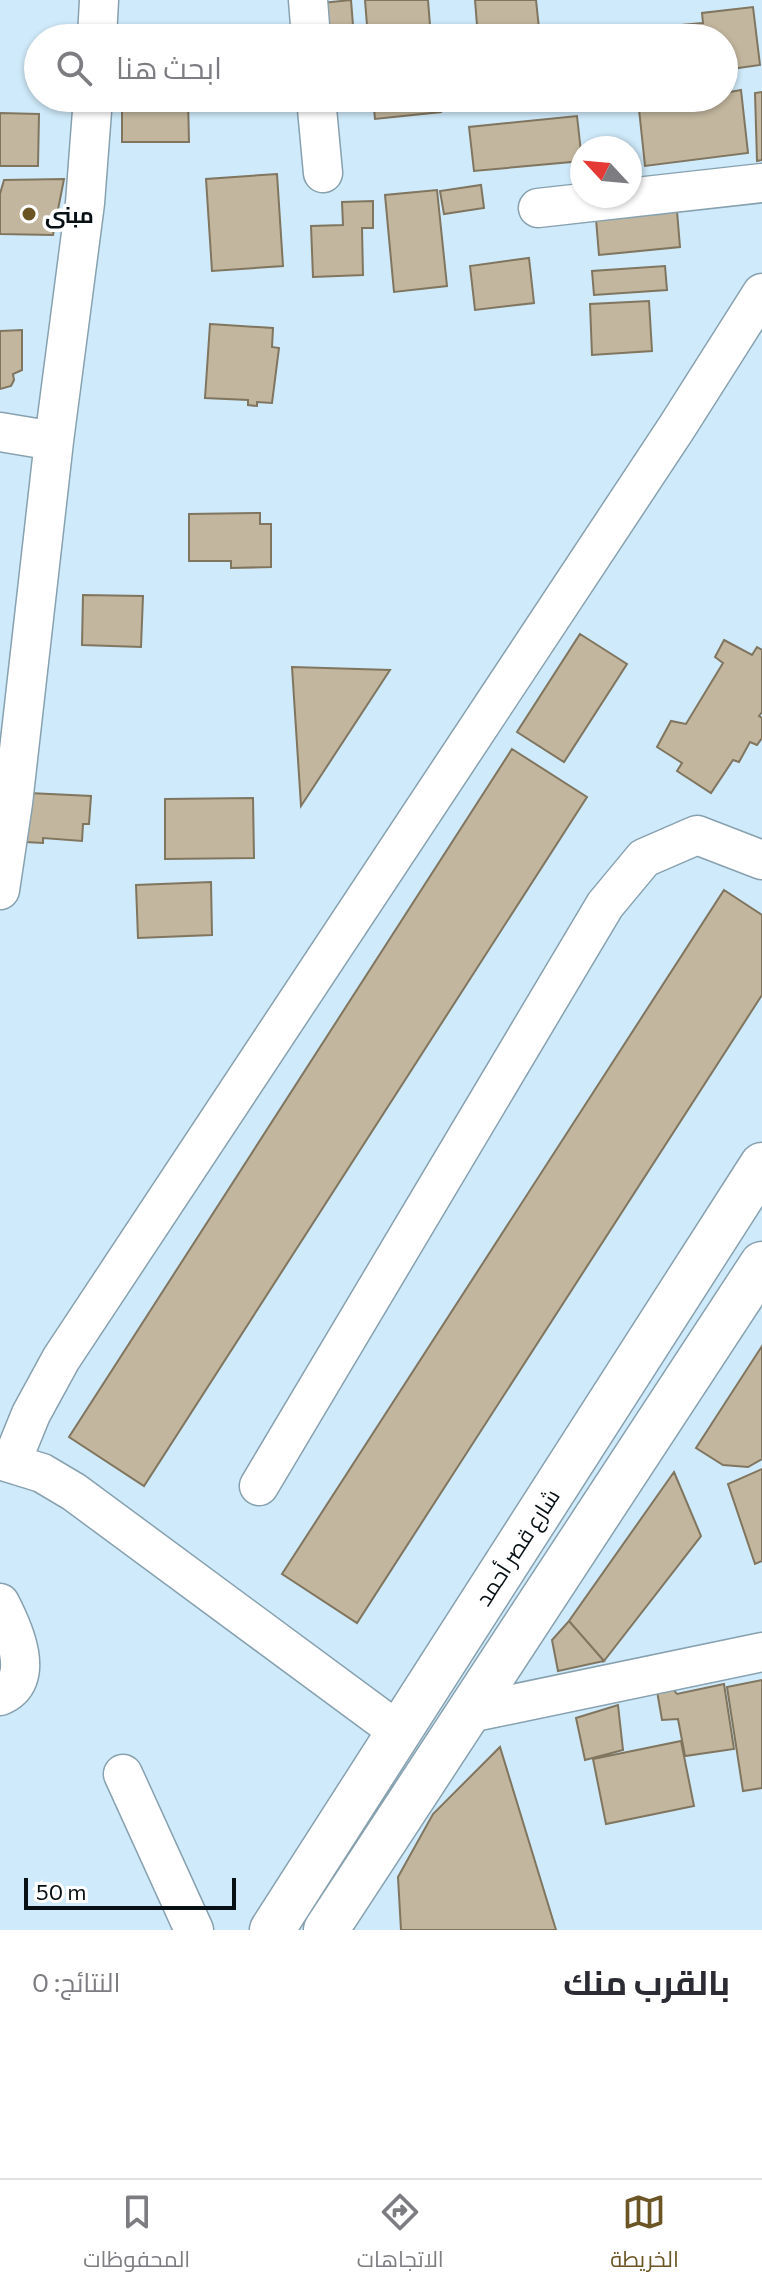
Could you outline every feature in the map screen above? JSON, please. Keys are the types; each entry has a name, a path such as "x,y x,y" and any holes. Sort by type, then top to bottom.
{"main road":[{"name":"شارع قصر أحمد","path":"272,1930 762,1165"},
{"path":"341,1924 470,1713 762,1264"}],"street":[{"path":"98,24 99,0"},
{"path":"308,0 310,24"},
{"path":"0,890 85,203 92,112"},
{"path":"317,112 323,173"},
{"path":"538,208 762,183"},
{"path":"399,1732 74,1492 42,1473 6,1462 61,1359 677,427 762,293"},
{"path":"0,432 54,441"},
{"path":"259,1486 605,905 644,858 697,835 762,860"},
{"path":"0,1603 17,1642 20,1675 9,1693 0,1696"},
{"path":"470,1713 762,1652"},
{"path":"123,1774 194,1930"}],"building":[{"path":"351,0 353,24 314,24 312,4"},
{"path":"365,0 428,0 430,24 367,24"},
{"path":"475,0 536,0 539,24 477,24"},
{"path":"753,7 760,65 738,68 738,24 692,24 703,23 702,13"},
{"path":"741,90 748,153 645,166 639,112 738,112 738,91"},
{"path":"762,92 762,160 757,161 755,93"},
{"path":"122,112 188,112 189,142 122,142"},
{"path":"374,112 441,112 375,119"},
{"path":"0,113 39,114 38,166 0,166"},
{"path":"577,116 579,136 570,136 570,162 474,171 469,127"},
{"path":"277,174 283,266 212,271 206,179"},
{"name":"مبنى","path":"64,179 53,235 0,234 0,194 4,180"},
{"path":"481,185 484,208 444,214 440,191"},
{"path":"437,190 447,286 394,292 385,195"},
{"path":"676,199 680,247 599,255 595,208 642,208 642,202"},
{"path":"373,201 373,228 362,228 363,275 313,277 311,226 343,225 342,202"},
{"path":"529,258 534,303 475,310 470,266"},
{"path":"665,266 667,290 594,295 592,271"},
{"path":"649,301 652,351 592,355 590,304"},
{"path":"210,324 273,328 272,347 279,348 272,403 257,402 257,406 248,405 248,400 205,398"},
{"path":"22,330 22,370 13,374 11,386 0,389 0,331"},
{"path":"260,513 260,524 271,524 271,567 231,568 231,561 189,561 189,514"},
{"path":"83,595 143,596 141,647 82,645"},
{"path":"580,634 627,664 564,762 517,732"},
{"path":"724,640 752,655 757,647 762,650 762,712 759,716 762,718 762,738 757,745 750,742 739,762 733,760 711,793 677,771 682,763 657,747 671,721 686,724 723,663 715,657"},
{"path":"292,667 390,670 301,806"},
{"path":"512,749 587,797 144,1486 69,1437"},
{"path":"29,793 91,796 89,824 83,824 82,841 43,838 43,843 26,842"},
{"path":"253,798 254,858 165,859 165,799"},
{"path":"211,882 212,935 138,938 136,885"},
{"path":"724,890 762,915 762,995 357,1623 282,1574"},
{"path":"762,1346 762,1459 748,1467 723,1465 696,1448"},
{"path":"762,1469 762,1561 755,1564 728,1484"},
{"path":"674,1472 701,1536 604,1661 569,1621"},
{"path":"569,1621 604,1661 558,1671 552,1640"},
{"path":"762,1680 762,1788 743,1791 727,1687"},
{"path":"724,1684 734,1749 685,1756 678,1719 662,1720 657,1691 673,1689 677,1694"},
{"path":"618,1705 623,1750 585,1760 576,1718"},
{"path":"681,1741 694,1806 606,1824 593,1759"},
{"path":"500,1747 556,1930 401,1930 398,1877 433,1814"}],"place":[{"name":"مبنى","path":"29,214"}]}
